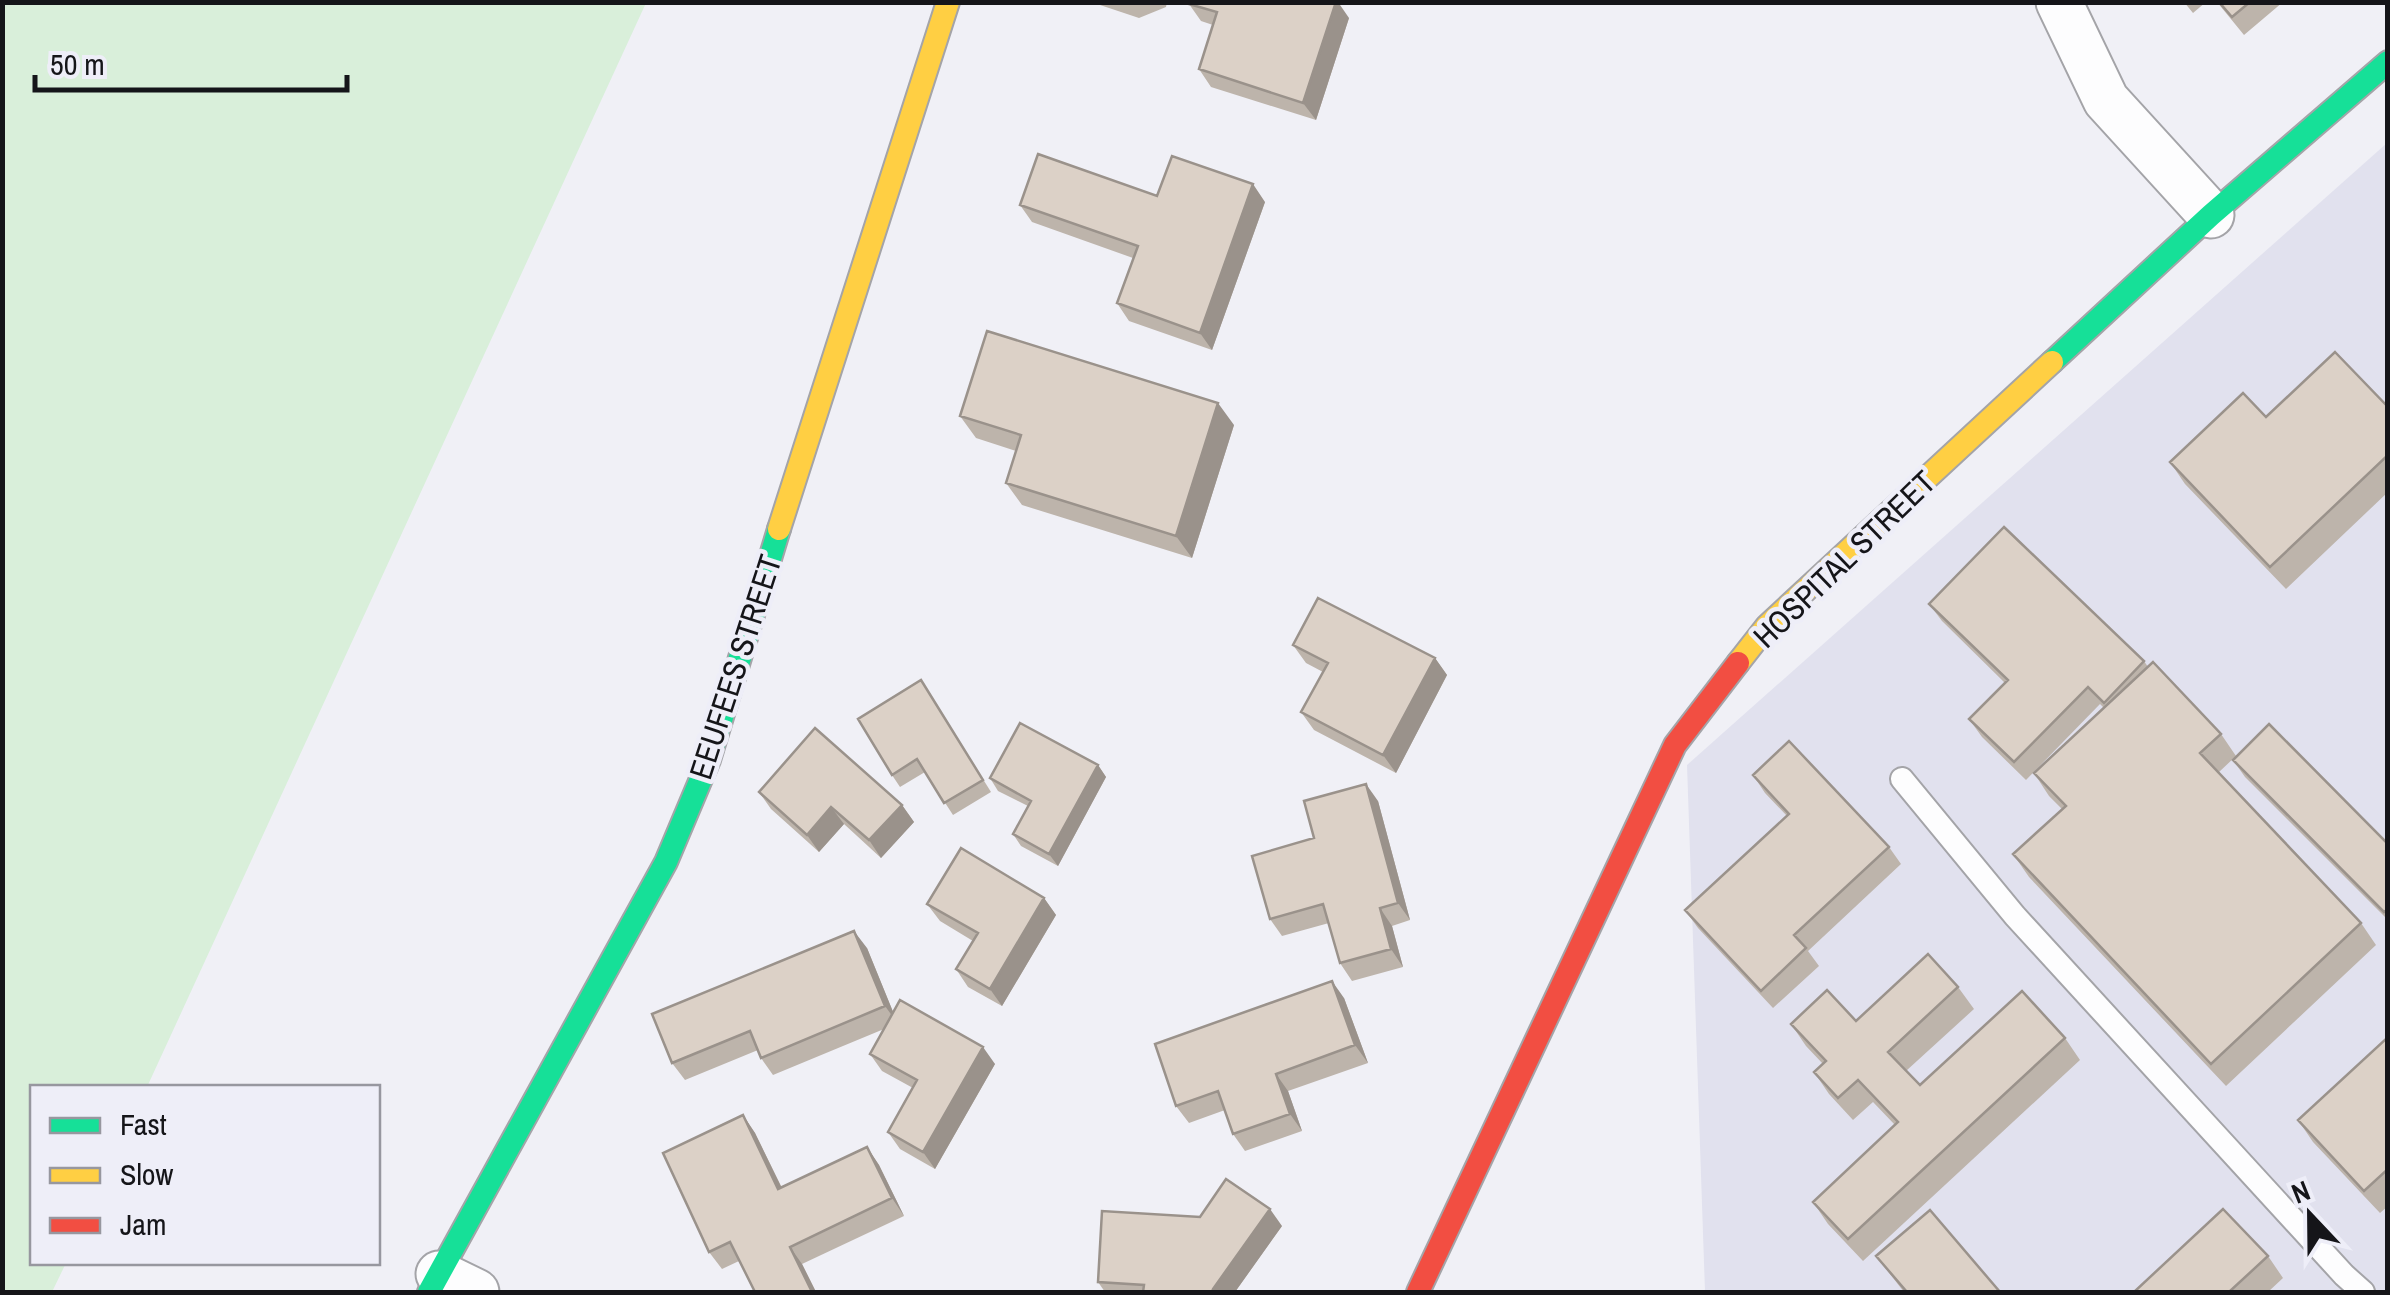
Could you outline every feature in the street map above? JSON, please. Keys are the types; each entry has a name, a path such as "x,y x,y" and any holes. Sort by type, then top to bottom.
{"street":[{"name":"EEUFEES STREET","path":"448,1286 666,862 709,760 948,2"},
{"path":"2060,2 2106,100 2210,214"},
{"name":"HOSPITAL STREET","path":"1418,1292 1675,745 1767,626 2210,214 2388,62"}],"lane":[{"path":"1902,779 2015,916 2363,1292"}],"shaded area":[{"path":"2387,143 2387,1292 1705,1292 1687,765"}],"green space":[{"path":"3,2 646,3 148,1085 30,1085 30,1265 65,1265 52,1292 2,1292"}],"building":[{"path":"1189,2 1336,2 1303,103 1199,69 1217,12"},
{"path":"2219,2 2250,2 2232,17"},
{"path":"1038,154 1157,196 1172,156 1253,184 1200,333 1117,303 1138,246 1020,205"},
{"path":"987,331 1218,403 1176,536 1006,483 1021,435 960,416"},
{"path":"2335,352 2388,407 2388,455 2270,567 2170,462 2243,393 2266,417"},
{"path":"2004,527 2144,661 2104,703 2088,687 2014,762 1969,719 2008,680 1929,604"},
{"path":"1318,598 1435,658 1383,755 1301,712 1328,663 1293,645"},
{"path":"2153,662 2221,734 2200,753 2361,923 2211,1064 2013,854 2066,806 2034,773"},
{"path":"921,680 983,780 944,803 917,759 892,775 858,719"},
{"path":"1020,723 1098,765 1049,854 1013,834 1031,801 990,778"},
{"path":"2269,724 2388,844 2388,909 2384,912 2233,760"},
{"path":"815,728 902,805 869,840 831,807 807,835 759,792"},
{"path":"1789,741 1889,847 1794,935 1806,948 1761,991 1685,910 1789,814 1753,775"},
{"path":"1366,784 1398,903 1380,908 1391,949 1340,963 1323,904 1270,919 1252,856 1314,838 1304,801"},
{"path":"961,848 1044,898 990,989 956,969 978,933 927,904"},
{"path":"854,931 885,1006 761,1058 750,1031 672,1063 652,1014"},
{"path":"1928,954 1958,987 1888,1052 1920,1085 2022,991 2065,1038 1848,1239 1813,1202 1898,1122 1858,1080 1838,1098 1814,1072 1826,1061 1791,1024 1827,990 1856,1021"},
{"path":"1332,981 1355,1045 1276,1074 1290,1114 1233,1134 1218,1091 1176,1106 1155,1044"},
{"path":"900,1000 983,1047 923,1152 888,1132 917,1080 870,1054"},
{"path":"2388,1037 2388,1169 2364,1191 2298,1120"},
{"path":"743,1115 778,1189 867,1147 892,1198 790,1247 812,1292 755,1292 730,1242 709,1252 663,1153"},
{"path":"1226,1179 1270,1209 1212,1292 1143,1292 1144,1285 1098,1282 1102,1211 1200,1217"},
{"path":"2223,1209 2268,1256 2229,1292 2134,1292"},
{"path":"1930,1210 2000,1292 1907,1292 1876,1256"}],"traffic: fast":[{"path":"2052,362 2211,215 2388,62"},
{"path":"429,1292 666,862 709,760 779,529"}],"traffic: slow":[{"path":"779,529 948,2"},
{"path":"1738,663 1767,626 2052,362"}],"traffic: jam":[{"path":"1418,1292 1675,745 1738,663"}]}
